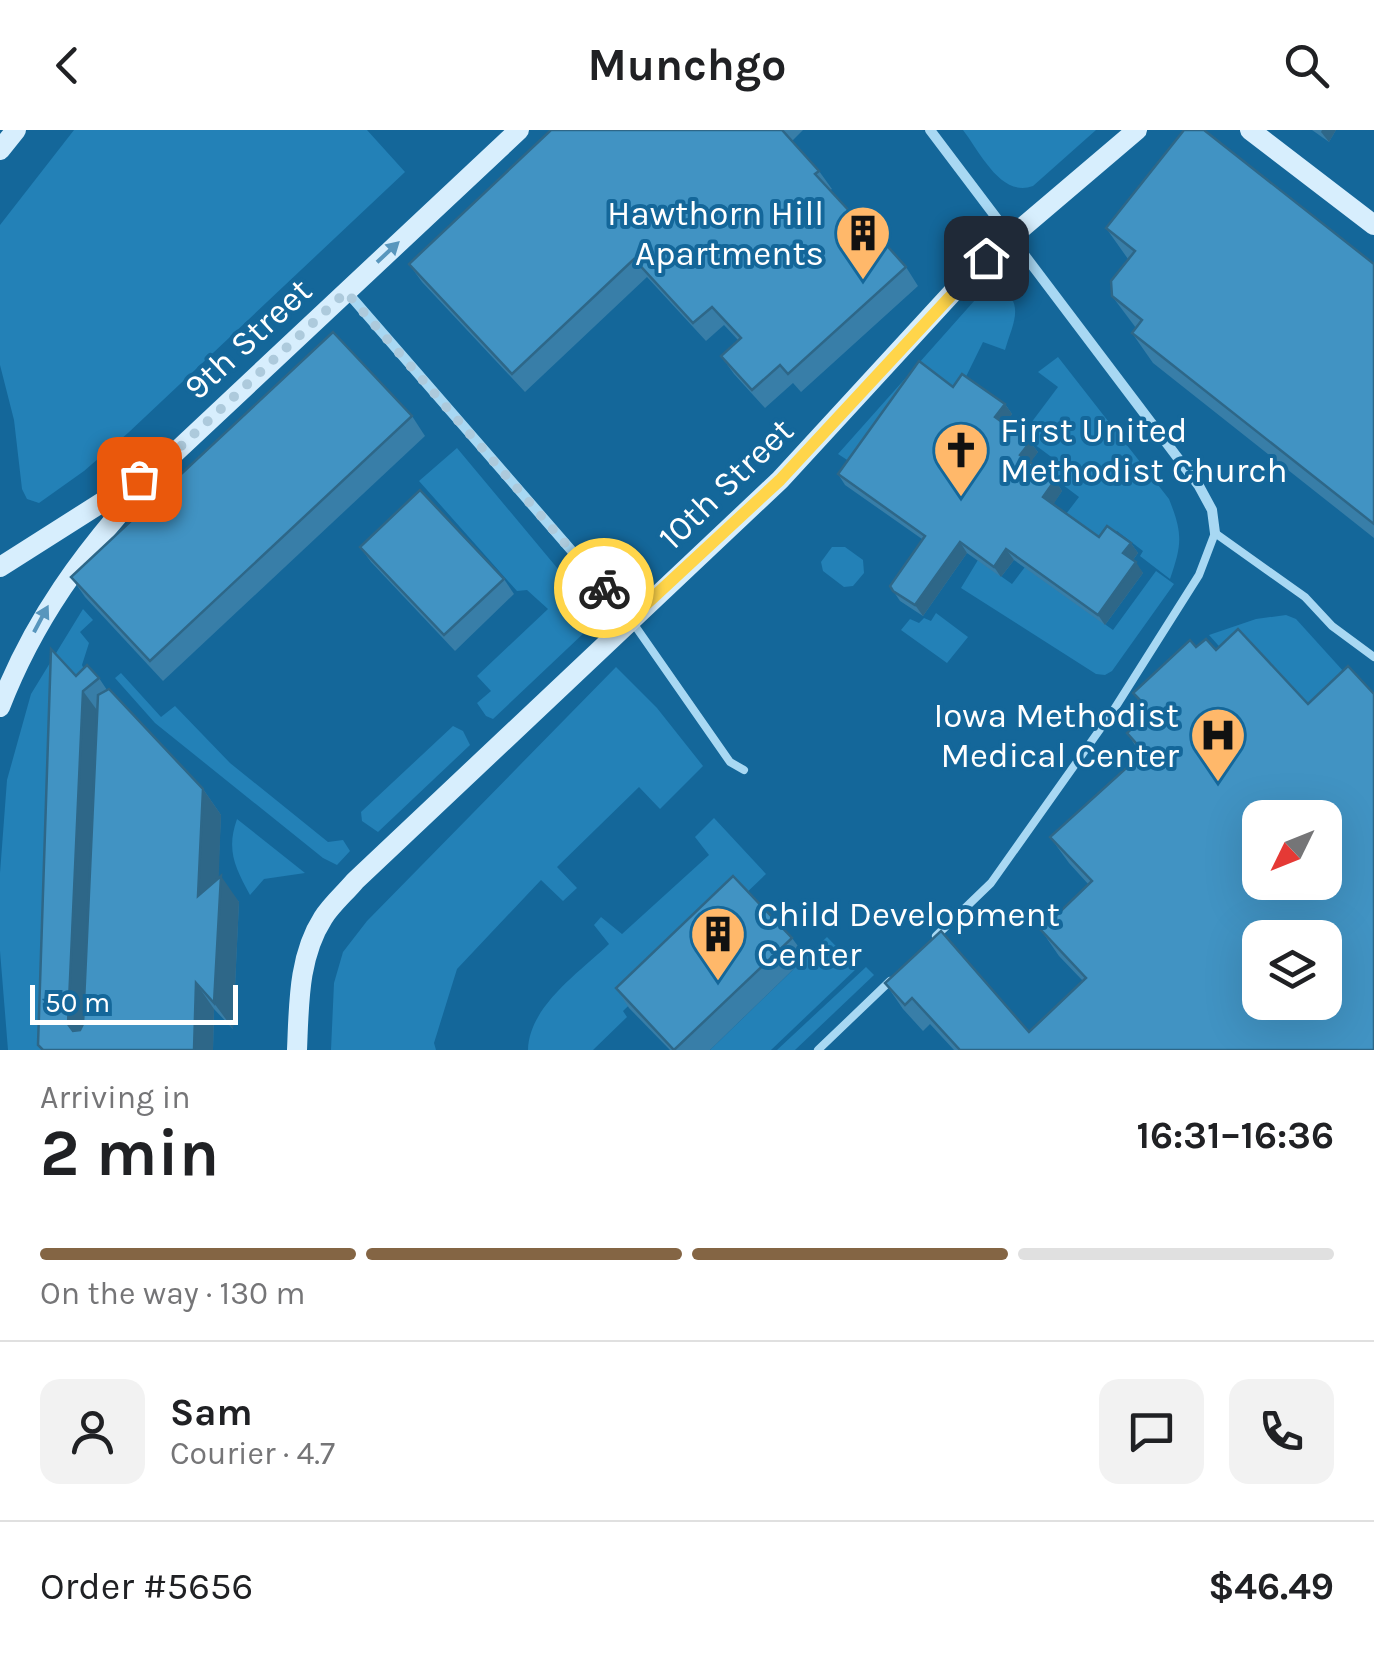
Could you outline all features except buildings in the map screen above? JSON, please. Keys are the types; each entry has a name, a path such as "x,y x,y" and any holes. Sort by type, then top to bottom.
{"street":[{"path":"0,150 16,130"},
{"name":"9th Street","path":"0,567 164,462 519,130"},
{"path":"930,130 1199,486 1212,510 1216,533"},
{"name":"10th Street","path":"297,1050 299,998 311,943 324,917 355,882 780,480 964,278 1137,130"},
{"path":"1250,130 1374,225"},
{"path":"346,292 630,619"},
{"path":"0,707 60,587 164,462"}],"lane":[{"path":"932,940 992,883 1113,711 1199,576 1216,533 1305,597 1332,626 1374,657"},
{"path":"630,619 730,762 744,770"},
{"path":"818,1050 899,973"}],"shaded area":[{"path":"74,130 367,130 405,172 128,433 39,503 27,499 22,489 14,420 0,365 0,225"},
{"path":"963,130 1096,130 1033,186 1022,188 992,171"},
{"path":"998,287 1015,307 1005,350 983,342 957,395 858,467 838,454 983,291"},
{"path":"1058,357 1169,499 1179,539 1170,579 1140,556 1143,551 1117,531 1107,544 1066,514 1079,497 1046,472 1054,459 1022,435 1058,387 1038,372"},
{"path":"457,448 588,605 586,631 493,719 477,703 491,691 477,676 548,609 527,590 517,591 419,481"},
{"path":"832,547 845,547 863,560 864,573 853,586 844,587 823,571 821,562"},
{"path":"978,560 1012,584 1025,567 1113,630 1156,571 1174,584 1112,671 1096,674 961,588"},
{"path":"83,609 93,620 80,632 89,643 82,665 90,682 60,1050 8,1050 0,951 0,873 7,780 31,694"},
{"path":"936,613 968,637 947,663 901,630 910,619 919,623 924,618 931,621"},
{"path":"1286,615 1296,619 1364,694 1326,730 1235,664 1209,635 1256,619"},
{"path":"616,667 657,708 703,766 660,809 639,787 557,867 577,888 563,901 541,880 457,969 434,1043 436,1050 331,1050 334,983 343,952 367,921"},
{"path":"121,673 161,717 175,706 230,763 328,842 343,840 350,851 337,865 323,858 155,723 115,678"},
{"path":"453,726 463,731 470,745 378,832 362,821 361,812"},
{"path":"714,818 766,874 623,1011 627,1017 593,1050 528,1050 537,1019 546,1005 609,944 594,925 601,917 622,934 709,855 695,837"},
{"path":"237,819 305,873 264,879 250,895 234,858 232,840"},
{"path":"827,937 857,968 771,1050 710,1050"},
{"path":"866,967 874,975 795,1050 777,1050"}],"way so far":[{"path":"139,479 164,462 346,292 604,588"}],"place":[{"name":"Hawthorn Hill Apartments","path":"863,282"},
{"name":"First United Methodist Church","path":"961,499"},
{"name":"Iowa Methodist Medical Center","path":"1218,784"},
{"name":"Child Development Center","path":"718,983"}],"route":[{"path":"604,588 630,619 780,480 986,258"}]}
